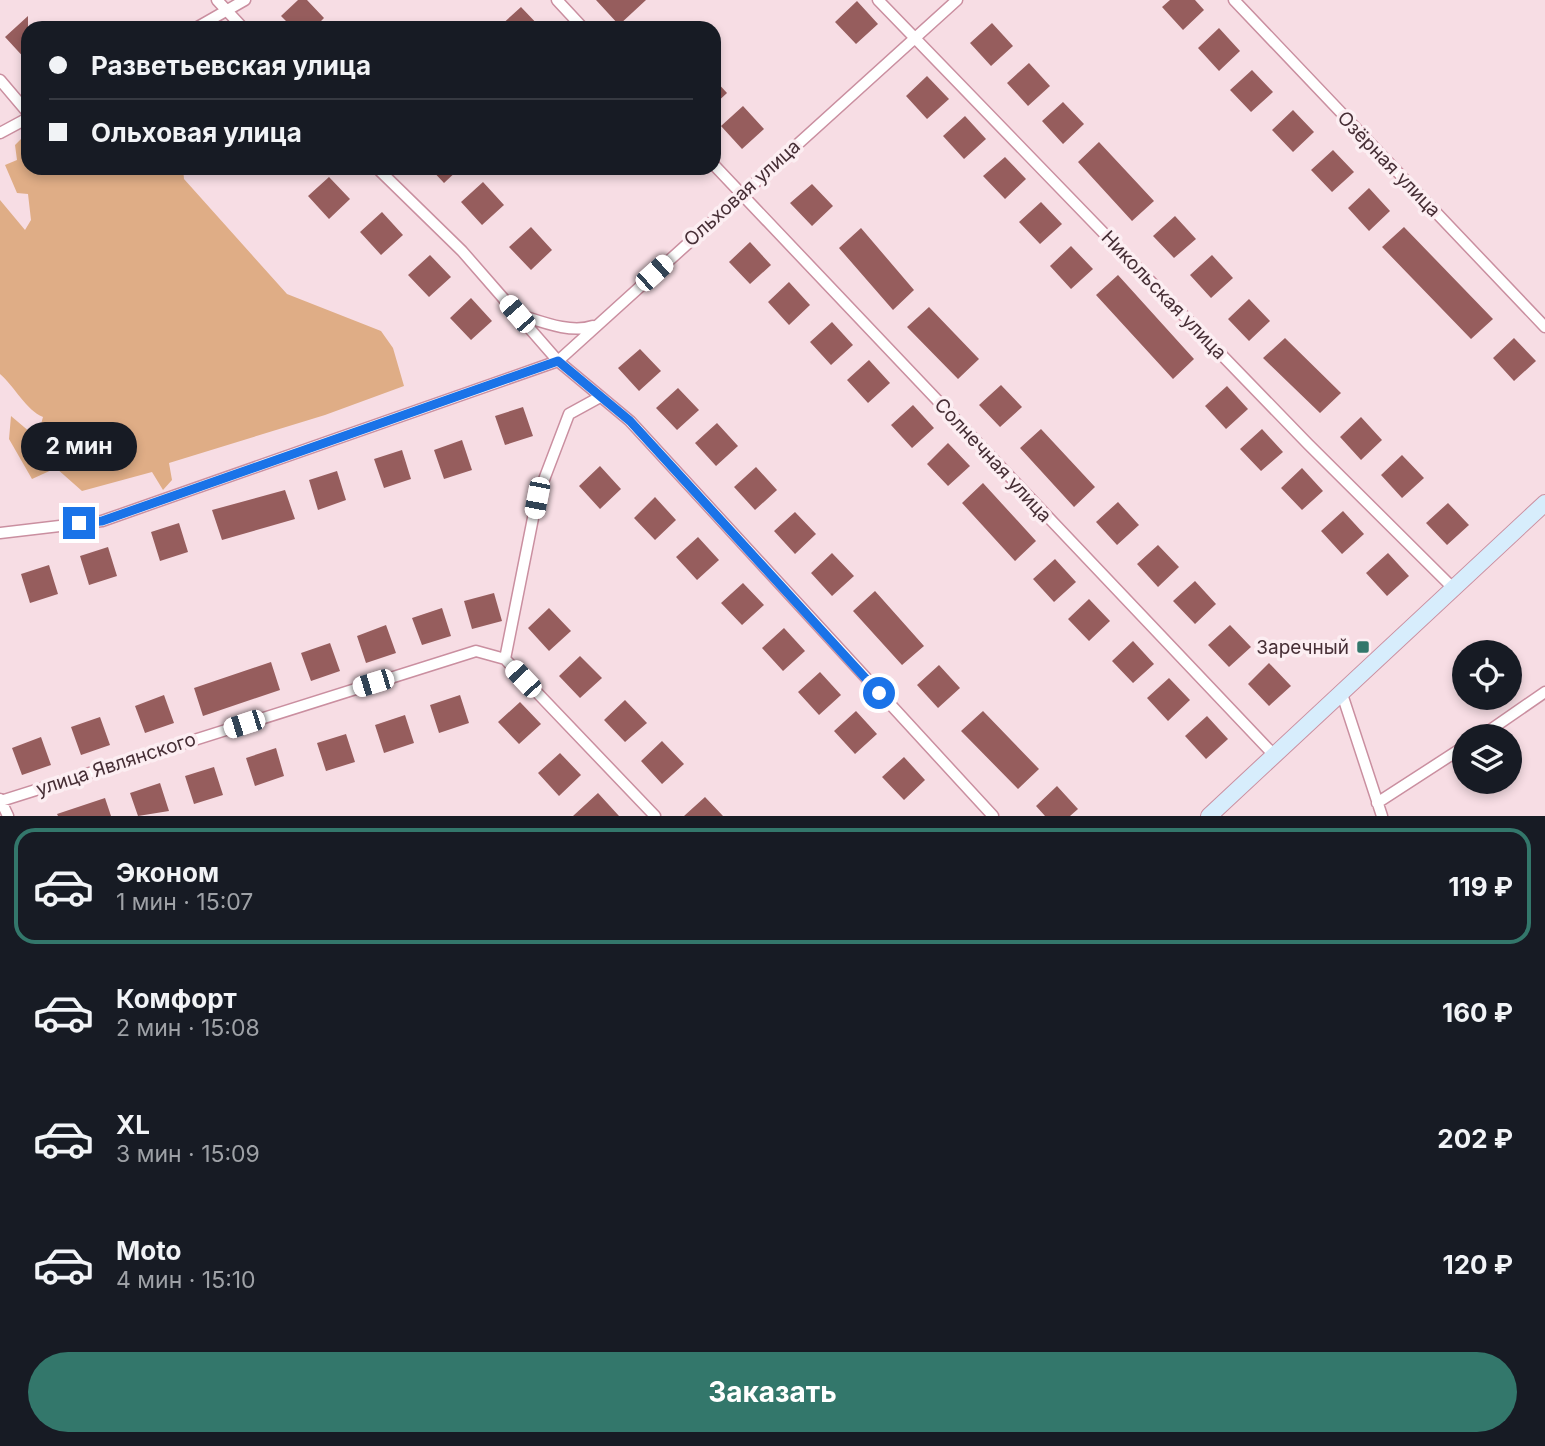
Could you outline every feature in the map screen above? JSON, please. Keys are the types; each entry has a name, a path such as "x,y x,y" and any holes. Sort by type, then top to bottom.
{"street":[{"path":"217,0 236,21"},
{"path":"209,21 245,0"},
{"path":"557,0 576,21"},
{"name":"Никольская улица","path":"878,0 1453,588"},
{"name":"Ольховая улица","path":"0,533 102,521 558,361 957,0"},
{"name":"Озёрная улица","path":"1234,0 1545,327"},
{"path":"0,80 21,106"},
{"path":"0,133 21,120"},
{"name":"Солнечная улица","path":"721,172 1273,754"},
{"path":"384,175 462,251 558,361 630,421 993,816"},
{"path":"517,314 569,328 583,329 595,325"},
{"path":"600,397 569,414 537,498 505,659 655,816"},
{"path":"1209,816 1545,503"},
{"name":"улица Являнского","path":"0,800 476,651 505,659"},
{"path":"1341,691 1382,816"},
{"path":"1499,724 1545,692"},
{"path":"1377,803 1452,754"},
{"path":"0,800 8,816"}],"shaded area":[{"path":"21,139 21,175 184,175 184,179 287,294 381,331 393,348 404,386 325,415 169,463 172,480 163,490 152,472 82,491 56,468 32,479 9,439 11,416 37,438 43,417 31,409 0,374 0,200 25,230 31,220 28,194 17,193 5,165 17,160 15,145"}],"building":[{"path":"298,0 307,0 324,18 321,21 286,21 281,16"},
{"path":"596,0 646,0 623,21 615,21"},
{"path":"1170,0 1195,0 1204,10 1183,30 1162,7"},
{"path":"857,1 878,24 856,44 835,22"},
{"path":"521,7 534,21 506,21"},
{"path":"21,22 21,54 5,37"},
{"path":"992,23 1013,46 991,66 970,43"},
{"path":"1219,28 1240,51 1219,71 1198,48"},
{"path":"1029,63 1050,86 1028,106 1007,83"},
{"path":"1252,70 1273,92 1251,112 1230,90"},
{"path":"927,76 949,99 927,119 906,96"},
{"path":"721,87 727,93 721,99"},
{"path":"1063,102 1084,124 1063,144 1042,121"},
{"path":"743,106 764,129 742,149 721,126"},
{"path":"1293,110 1314,132 1293,152 1272,130"},
{"path":"965,116 986,139 964,159 943,136"},
{"path":"1099,142 1154,201 1132,221 1078,162"},
{"path":"1333,150 1354,172 1332,192 1311,170"},
{"path":"1005,157 1026,179 1005,199 983,176"},
{"path":"437,175 453,175 444,183"},
{"path":"329,177 350,199 329,219 308,196"},
{"path":"483,182 504,205 482,225 461,202"},
{"path":"812,184 833,206 812,226 790,203"},
{"path":"1369,188 1390,211 1369,231 1348,208"},
{"path":"1041,202 1062,224 1040,244 1019,222"},
{"path":"382,212 403,235 381,255 360,232"},
{"path":"1175,216 1196,239 1174,258 1153,236"},
{"path":"531,227 552,250 531,270 509,247"},
{"path":"1404,227 1493,319 1471,339 1382,247"},
{"path":"861,228 914,290 893,310 839,248"},
{"path":"750,242 771,265 750,284 729,262"},
{"path":"1071,246 1093,269 1071,289 1050,266"},
{"path":"430,255 451,277 429,297 408,275"},
{"path":"1212,255 1233,278 1211,298 1190,275"},
{"path":"1118,275 1194,359 1173,379 1096,295"},
{"path":"789,282 810,305 789,325 768,302"},
{"path":"471,298 492,321 471,340 450,318"},
{"path":"1249,299 1270,321 1249,341 1228,319"},
{"path":"929,307 979,359 958,379 907,327"},
{"path":"832,322 853,345 831,365 810,342"},
{"path":"1285,338 1341,393 1320,413 1263,358"},
{"path":"1514,338 1536,361 1514,381 1493,358"},
{"path":"640,349 661,371 639,391 618,368"},
{"path":"869,360 890,383 868,403 847,380"},
{"path":"1001,385 1022,407 1000,427 979,405"},
{"path":"1227,386 1248,409 1226,429 1205,406"},
{"path":"678,388 699,410 677,430 656,408"},
{"path":"913,405 934,428 912,448 891,425"},
{"path":"523,407 533,436 505,445 495,416"},
{"path":"1361,417 1382,440 1361,460 1340,437"},
{"path":"717,423 738,446 716,466 695,443"},
{"path":"1041,429 1095,487 1074,507 1020,448"},
{"path":"1262,429 1283,452 1261,471 1240,449"},
{"path":"462,440 472,470 444,479 434,450"},
{"path":"948,443 970,466 948,486 927,464"},
{"path":"402,450 411,479 384,488 374,459"},
{"path":"1402,455 1424,478 1402,498 1381,475"},
{"path":"600,466 621,489 600,509 579,486"},
{"path":"756,467 777,490 755,510 734,487"},
{"path":"1302,468 1323,491 1302,510 1281,488"},
{"path":"337,471 346,500 318,510 309,480"},
{"path":"983,483 1036,541 1015,561 962,503"},
{"path":"285,490 295,519 222,540 212,510"},
{"path":"655,497 676,520 655,540 634,518"},
{"path":"1118,502 1139,525 1117,545 1096,522"},
{"path":"1448,503 1469,525 1447,545 1426,523"},
{"path":"1343,511 1364,534 1342,554 1321,531"},
{"path":"795,512 816,534 795,554 774,531"},
{"path":"179,523 188,552 160,561 151,532"},
{"path":"698,537 719,560 697,580 676,557"},
{"path":"1158,545 1179,567 1158,587 1137,564"},
{"path":"108,547 117,576 89,585 80,556"},
{"path":"832,553 854,576 832,596 811,573"},
{"path":"1388,553 1409,576 1387,596 1366,573"},
{"path":"1055,559 1076,582 1054,602 1033,579"},
{"path":"49,565 58,594 30,603 21,574"},
{"path":"1195,581 1216,604 1195,624 1173,601"},
{"path":"743,583 764,605 742,625 721,603"},
{"path":"875,591 924,646 902,665 853,611"},
{"path":"494,593 502,621 472,629 464,601"},
{"path":"1089,599 1110,621 1089,641 1068,619"},
{"path":"442,608 451,636 422,645 412,618"},
{"path":"549,608 571,631 549,651 528,628"},
{"path":"386,625 396,653 366,663 357,636"},
{"path":"1230,625 1251,647 1229,667 1208,645"},
{"path":"784,628 805,651 783,671 762,648"},
{"path":"1133,641 1154,664 1133,683 1112,661"},
{"path":"330,643 340,671 311,681 301,653"},
{"path":"580,656 602,678 580,698 559,676"},
{"path":"271,662 280,690 203,716 194,688"},
{"path":"1269,663 1291,686 1269,706 1248,684"},
{"path":"939,665 960,688 938,708 917,685"},
{"path":"820,672 841,695 819,715 798,692"},
{"path":"1169,678 1190,700 1168,721 1147,698"},
{"path":"164,695 174,723 145,733 135,706"},
{"path":"460,695 469,723 439,733 430,705"},
{"path":"625,700 647,723 625,742 604,720"},
{"path":"520,702 541,724 519,744 498,722"},
{"path":"856,711 877,734 855,754 834,731"},
{"path":"983,711 1039,769 1018,789 961,731"},
{"path":"405,715 414,743 384,753 375,725"},
{"path":"1207,716 1228,739 1206,759 1185,736"},
{"path":"100,717 110,745 81,755 71,727"},
{"path":"346,734 355,762 326,771 317,743"},
{"path":"41,737 51,765 22,775 12,748"},
{"path":"662,741 684,764 662,784 641,761"},
{"path":"276,748 284,776 255,786 246,758"},
{"path":"560,753 581,775 559,796 538,773"},
{"path":"904,757 925,780 904,800 882,777"},
{"path":"214,767 223,795 194,804 185,776"},
{"path":"160,783 169,811 138,816 130,793"},
{"path":"1057,786 1078,809 1070,816 1045,816 1036,806"},
{"path":"598,793 619,816 573,816"},
{"path":"705,797 723,816 684,816"},
{"path":"105,798 111,816 57,814"}],"place":[{"name":"Заречный","path":"1363,647"}],"route":[{"path":"79,523 102,521 558,361 630,421 879,693"}]}
